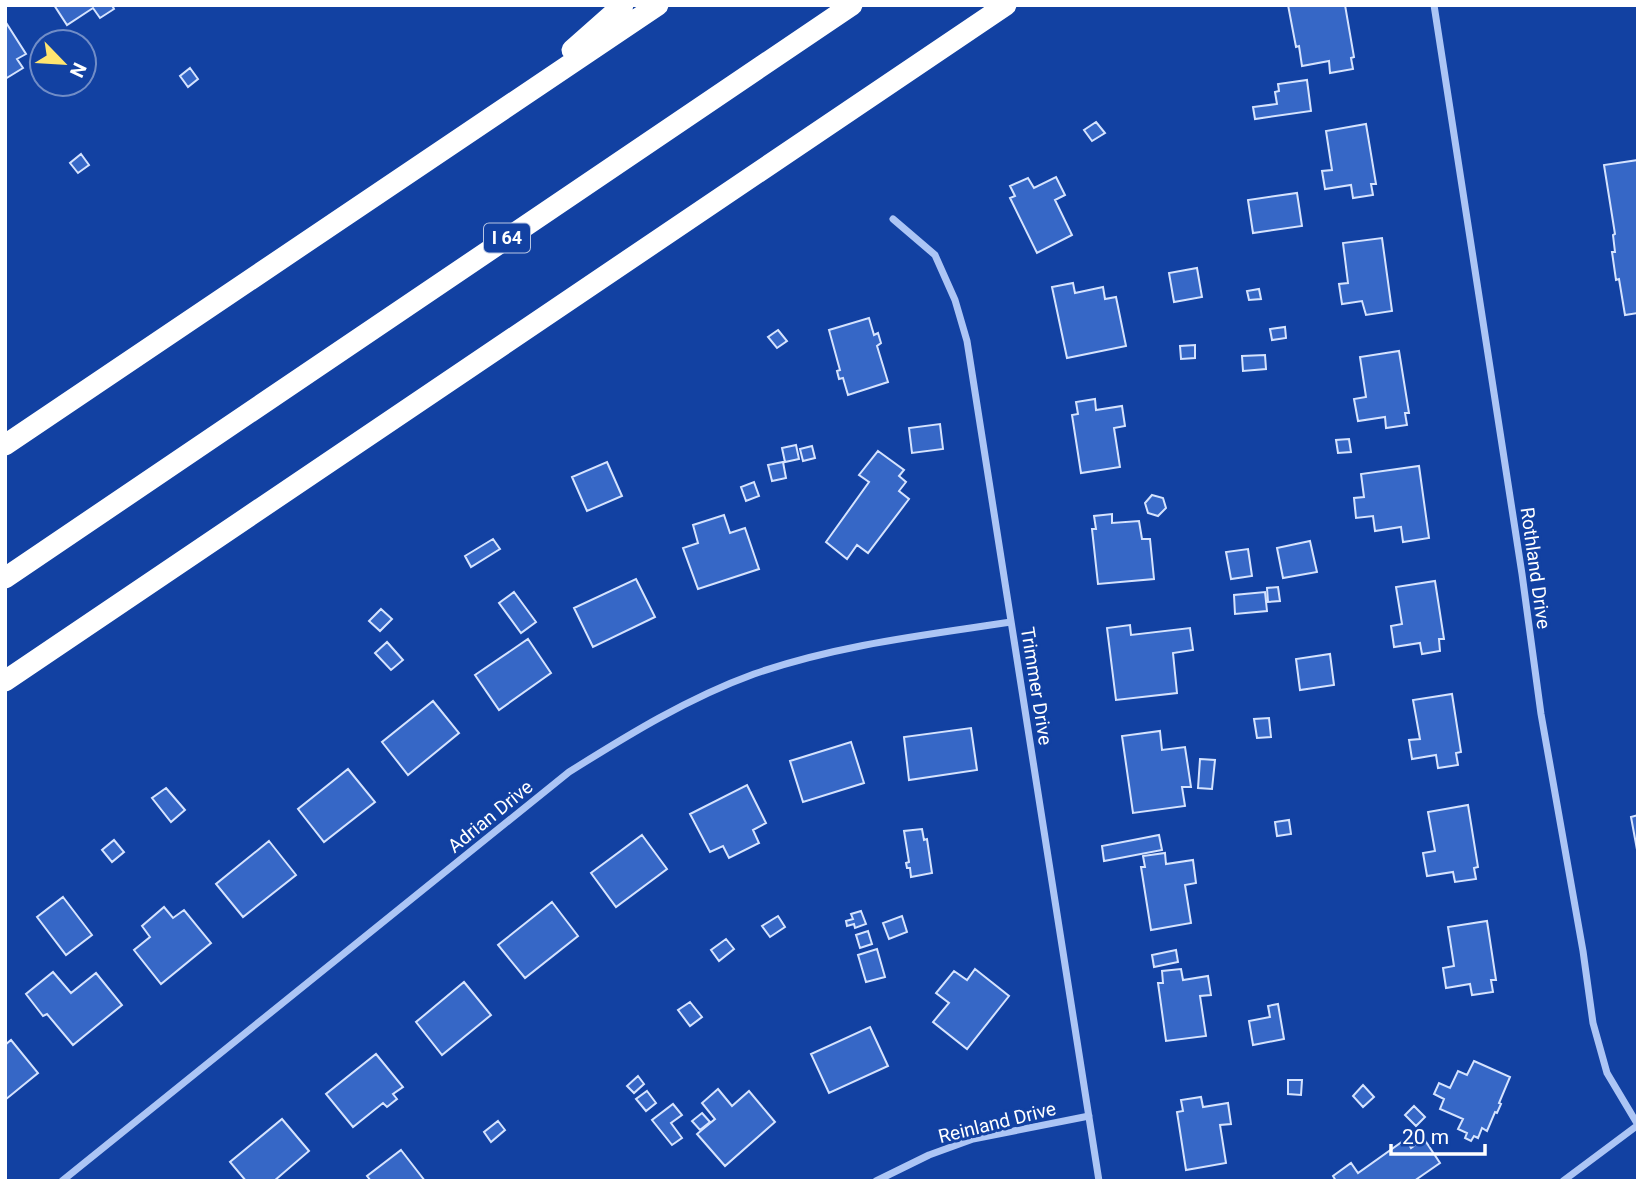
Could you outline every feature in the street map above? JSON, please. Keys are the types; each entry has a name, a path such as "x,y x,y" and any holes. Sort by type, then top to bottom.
{"highway":[{"path":"501,111 623,5"},
{"path":"5,445 658,5"},
{"name":"I 64","path":"5,578 852,5"},
{"path":"5,681 1006,5"}],"street":[{"name":"Rothland Drive","path":"1434,5 1522,574 1541,714 1574,897 1593,1023 1607,1073 1638,1125"},
{"name":"Trimmer Drive","path":"893,219 935,255 955,300 967,341 1099,1181"},
{"name":"Adrian Drive","path":"62,1181 569,772 631,733 754,674 884,641 1011,622"},
{"name":"Reinland Drive","path":"876,1181 929,1155 973,1139 1089,1116"},
{"path":"1563,1181 1638,1125"}],"building":[{"path":"54,5 112,5 114,9 100,18 93,8 67,25"},
{"path":"1288,5 1345,5 1354,57 1351,58 1353,69 1330,73 1329,61 1302,66"},
{"path":"5,21 26,54 17,59 23,68 5,79"},
{"path":"190,68 198,79 188,87 180,76"},
{"path":"1307,80 1311,111 1255,119 1253,107 1277,104 1275,92 1279,91 1278,84"},
{"path":"1096,122 1105,133 1092,141 1084,130"},
{"path":"1366,124 1376,184 1371,184 1373,195 1353,198 1351,185 1325,189 1322,171 1332,170 1326,131"},
{"path":"81,154 89,165 78,173 70,163"},
{"path":"1638,160 1638,313 1625,315 1612,252 1615,252 1615,234 1604,165"},
{"path":"1056,177 1065,195 1055,200 1072,235 1037,253 1010,198 1015,196 1010,186 1028,178 1034,188"},
{"path":"1297,193 1302,226 1253,233 1248,200"},
{"path":"1382,238 1392,311 1366,315 1362,301 1342,304 1339,284 1348,283 1343,243"},
{"path":"1197,268 1202,297 1174,302 1169,273"},
{"path":"1073,283 1075,293 1103,287 1105,299 1116,297 1126,346 1067,358 1052,287"},
{"path":"1259,289 1261,299 1249,300 1247,291"},
{"path":"869,318 874,335 878,333 881,343 877,346 888,382 848,395 843,378 839,379 837,371 840,370 829,330"},
{"path":"1285,327 1286,338 1272,340 1270,329"},
{"path":"778,330 787,341 777,348 768,337"},
{"path":"1195,345 1195,358 1181,359 1180,346"},
{"path":"1399,351 1409,413 1405,413 1407,425 1386,428 1385,417 1358,421 1354,399 1366,397 1360,357"},
{"path":"1265,355 1266,369 1243,371 1242,356"},
{"path":"1095,399 1096,410 1122,406 1125,426 1114,428 1120,467 1081,473 1072,415 1078,414 1076,402"},
{"path":"940,424 943,449 912,453 909,428"},
{"path":"1349,439 1351,452 1338,453 1336,440"},
{"path":"796,445 799,459 785,462 782,448"},
{"path":"812,446 815,458 803,461 800,449"},
{"path":"878,451 904,470 899,476 906,482 899,491 909,499 868,553 857,545 847,559 826,542 869,482 859,475"},
{"path":"607,462 622,496 587,511 572,477"},
{"path":"783,462 786,478 772,481 768,465"},
{"path":"1419,466 1429,538 1403,542 1401,527 1375,531 1373,516 1356,518 1354,498 1364,497 1361,474"},
{"path":"754,482 759,496 746,501 741,487"},
{"path":"1152,495 1163,498 1166,508 1158,516 1148,513 1145,503"},
{"path":"1112,514 1112,523 1139,521 1142,539 1150,539 1154,579 1098,584 1092,529 1096,529 1094,516"},
{"path":"724,515 730,533 745,528 759,569 698,589 683,548 698,543 693,525"},
{"path":"493,539 500,549 471,567 465,556"},
{"path":"1310,541 1317,572 1283,578 1277,548"},
{"path":"1248,549 1252,576 1231,579 1226,552"},
{"path":"636,579 655,617 593,647 574,608"},
{"path":"1435,581 1444,639 1439,639 1440,651 1422,654 1420,643 1394,647 1391,626 1402,624 1396,587"},
{"path":"1278,587 1280,601 1268,602 1267,588"},
{"path":"514,592 536,622 521,633 499,603"},
{"path":"1265,592 1267,611 1235,614 1234,595"},
{"path":"381,609 392,619 380,631 369,621"},
{"path":"1130,625 1131,635 1190,628 1193,650 1173,653 1177,693 1116,700 1107,628"},
{"path":"528,639 551,673 499,710 475,675"},
{"path":"387,642 403,660 391,670 375,653"},
{"path":"1330,654 1334,685 1300,690 1296,659"},
{"path":"1452,694 1461,752 1456,753 1458,765 1438,768 1436,755 1412,759 1409,740 1420,739 1413,700"},
{"path":"433,701 459,733 408,775 382,742"},
{"path":"1269,718 1271,737 1257,738 1254,719"},
{"path":"971,728 977,770 909,780 904,737"},
{"path":"1160,731 1162,750 1185,747 1191,787 1182,787 1185,806 1133,813 1122,736"},
{"path":"851,742 864,783 803,802 790,761"},
{"path":"1200,759 1215,760 1212,789 1198,788"},
{"path":"348,769 375,802 324,842 298,809"},
{"path":"747,785 766,823 753,830 759,843 729,858 723,846 710,852 690,814"},
{"path":"166,788 185,810 171,822 152,798"},
{"path":"1468,805 1478,867 1474,868 1476,879 1455,882 1453,872 1427,876 1423,853 1435,851 1428,812"},
{"path":"1638,815 1638,855 1631,817"},
{"path":"1289,820 1291,834 1277,836 1275,822"},
{"path":"922,829 924,840 927,839 932,873 911,877 906,863 909,862 904,831"},
{"path":"642,835 667,869 616,907 591,873"},
{"path":"1159,835 1162,850 1104,861 1102,846"},
{"path":"114,840 124,852 112,862 102,850"},
{"path":"269,841 296,875 243,917 216,884"},
{"path":"1165,853 1166,864 1193,860 1196,883 1185,885 1191,923 1151,930 1141,867 1145,867 1143,856"},
{"path":"63,897 92,935 66,955 37,917"},
{"path":"552,902 578,936 525,978 498,945"},
{"path":"164,907 173,918 184,910 211,943 161,984 134,950 150,937 142,926"},
{"path":"861,911 866,924 855,928 854,924 847,926 846,921 853,919 851,914"},
{"path":"778,916 785,927 770,937 762,926"},
{"path":"902,916 907,932 889,939 883,923"},
{"path":"1487,921 1496,980 1491,980 1493,992 1472,995 1470,984 1446,988 1443,968 1454,966 1448,927"},
{"path":"868,931 872,944 860,948 856,935"},
{"path":"726,939 734,949 719,961 711,950"},
{"path":"877,949 885,977 866,982 858,955"},
{"path":"1176,950 1178,962 1154,967 1152,955"},
{"path":"975,969 1009,996 967,1049 933,1022 949,1003 936,993 954,971 967,980"},
{"path":"1181,969 1183,980 1208,976 1211,995 1200,996 1206,1036 1166,1041 1158,983 1163,983 1162,971"},
{"path":"53,972 71,993 96,973 122,1005 73,1045 47,1014 43,1016 26,994"},
{"path":"464,982 491,1015 442,1055 416,1022"},
{"path":"690,1002 702,1017 690,1026 678,1010"},
{"path":"1278,1004 1284,1039 1253,1045 1249,1021 1270,1017 1268,1006"},
{"path":"870,1027 888,1066 829,1093 811,1054"},
{"path":"11,1040 38,1073 5,1100 5,1045"},
{"path":"376,1054 403,1087 393,1094 397,1099 387,1107 383,1103 353,1127 326,1094"},
{"path":"1474,1061 1510,1077 1499,1103 1501,1104 1487,1131 1482,1128 1478,1138 1474,1136 1471,1141 1465,1138 1467,1133 1458,1129 1463,1119 1440,1109 1444,1099 1434,1094 1439,1083 1450,1088 1458,1071 1467,1075"},
{"path":"638,1076 644,1084 634,1093 627,1086"},
{"path":"1288,1080 1302,1080 1301,1095 1288,1094"},
{"path":"1363,1085 1374,1097 1363,1107 1353,1096"},
{"path":"718,1089 732,1106 749,1091 775,1122 725,1166 697,1134 715,1119 702,1103"},
{"path":"647,1091 656,1103 646,1111 636,1099"},
{"path":"1201,1097 1203,1107 1228,1103 1231,1124 1220,1125 1226,1163 1186,1170 1177,1112 1183,1111 1181,1100"},
{"path":"673,1104 682,1115 671,1123 682,1138 672,1145 652,1120"},
{"path":"1414,1106 1425,1117 1416,1126 1405,1115"},
{"path":"702,1113 710,1122 700,1130 692,1121"},
{"path":"282,1119 309,1151 274,1181 246,1181 230,1162"},
{"path":"498,1121 505,1130 491,1142 484,1132"},
{"path":"1406,1139 1411,1148 1424,1139 1440,1163 1414,1181 1336,1181 1333,1176 1351,1163 1358,1173"},
{"path":"401,1150 425,1181 371,1181 367,1176"}]}
